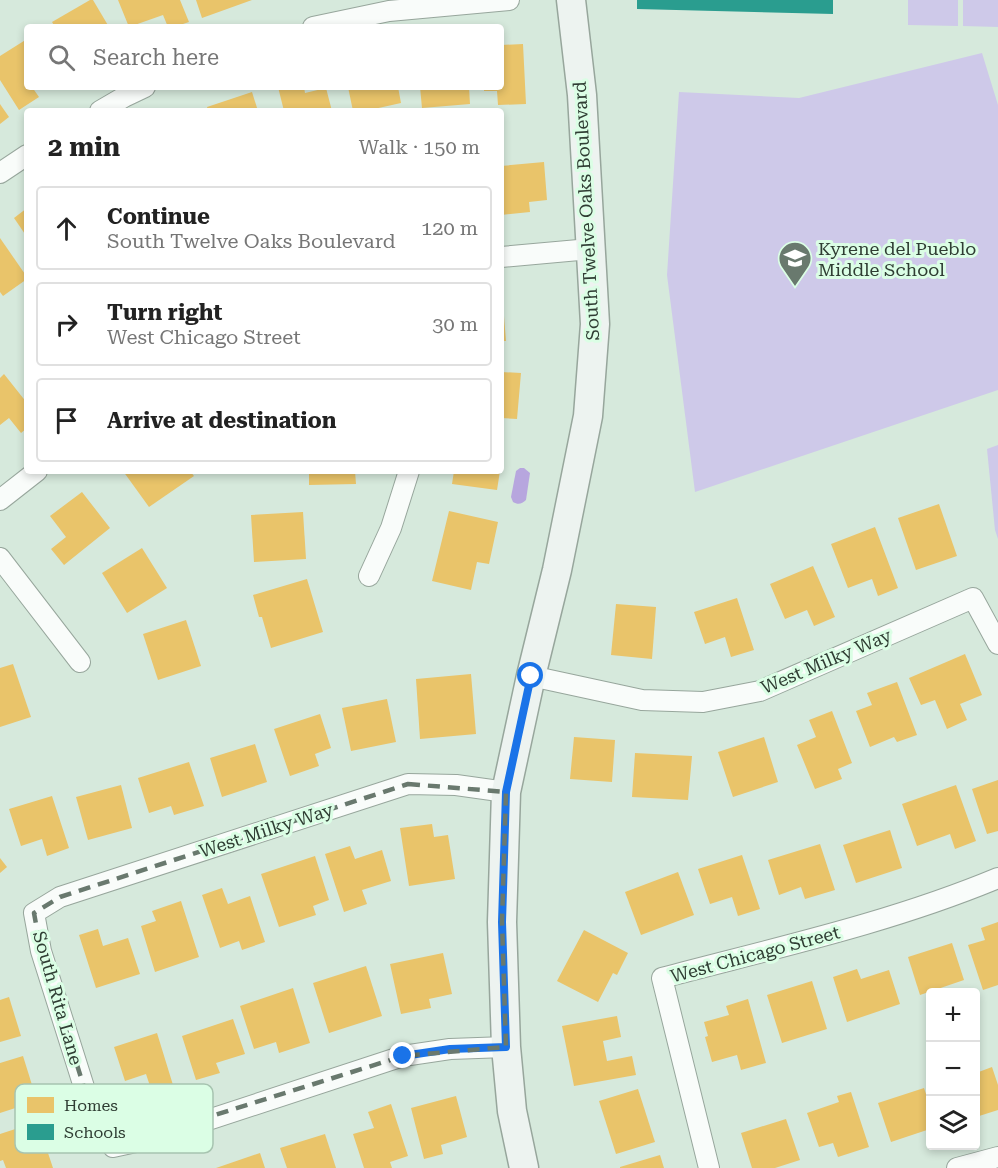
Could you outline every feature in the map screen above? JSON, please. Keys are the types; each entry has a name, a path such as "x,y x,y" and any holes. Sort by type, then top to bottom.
{"street":[{"path":"327,24 389,11 509,0"},
{"name":"South Twelve Oaks Boulevard","path":"524,1168 512,1111 506,1047 502,922 506,792 557,570 588,416 596,324 582,95 571,0"},
{"path":"105,108 139,90"},
{"path":"0,172 24,157"},
{"path":"504,257 590,249"},
{"path":"0,500 33,474"},
{"path":"369,576 391,528 408,474"},
{"path":"0,558 81,662"},
{"name":"West Milky Way","path":"531,676 642,700 703,702 760,691 973,598 998,644"},
{"name":"West Milky Way","path":"34,913 60,897 408,784 456,785 506,792"},
{"name":"West Chicago Street","path":"709,1168 662,978 866,925 957,895 998,878"},
{"name":"South Rita Lane","path":"34,913 41,951 83,1084"},
{"name":"South Rita Lane","path":"213,1118 403,1056 450,1049 506,1047"},
{"path":"957,1168 998,1157"}],"highlighted area":[{"path":"408,784 506,792 502,922 506,1047 403,1056 113,1147 96,1125 41,951 34,913 60,897"}],"shaded area":[{"path":"908,0 958,0 958,26 908,25"},
{"path":"963,0 998,0 998,27 963,26"},
{"path":"982,53 998,105 998,390 695,492 667,275 679,92 799,98"},
{"path":"998,445 998,539 995,530 987,449"},
{"path":"520,468 530,473 526,500 518,504 513,502 511,497 516,471"}],"building: Homes":[{"path":"93,0 107,24 53,24 52,22"},
{"path":"118,0 180,0 189,22 167,24 163,15 138,24 128,24"},
{"path":"196,0 252,0 202,18"},
{"path":"24,41 24,90 34,90 39,97 19,110 0,80 0,56"},
{"path":"523,44 526,104 498,105 497,91 484,91 504,90 504,45"},
{"path":"279,90 304,90 305,93 327,90 331,108 283,108"},
{"path":"349,90 399,90 401,103 378,108 352,108"},
{"path":"420,90 469,90 470,104 422,108"},
{"path":"252,92 257,108 207,108"},
{"path":"0,104 9,117 0,124"},
{"path":"544,162 547,200 529,202 530,212 504,215 504,166"},
{"path":"24,210 24,233 14,218"},
{"path":"0,238 24,273 24,281 3,296 0,292"},
{"path":"504,316 506,341 504,341"},
{"path":"504,372 521,373 517,419 504,418"},
{"path":"4,374 24,399 24,430 21,433 9,418 0,425 0,378"},
{"path":"125,474 192,474 194,476 149,507"},
{"path":"309,474 355,474 356,484 309,485"},
{"path":"454,474 500,474 497,490 452,484"},
{"path":"82,492 110,528 64,565 51,549 66,537 50,516"},
{"path":"939,504 957,556 916,570 898,518"},
{"path":"449,511 498,522 489,564 477,562 471,590 432,581"},
{"path":"303,512 306,559 254,562 251,515"},
{"path":"875,527 898,588 878,596 872,579 848,588 831,544"},
{"path":"142,548 167,588 127,613 102,573"},
{"path":"813,566 835,617 814,626 807,610 785,619 770,584"},
{"path":"307,579 323,632 271,648 253,595"},
{"path":"737,598 754,650 731,657 725,637 705,644 694,612"},
{"path":"616,604 656,607 652,659 611,655"},
{"path":"186,620 201,666 158,680 143,634"},
{"path":"965,654 982,695 960,704 967,720 947,729 935,700 921,705 909,678"},
{"path":"13,664 31,717 0,727 0,668"},
{"path":"471,674 476,734 420,739 416,679"},
{"path":"897,682 917,735 897,742 894,737 870,747 856,711 872,705 867,693"},
{"path":"387,699 396,742 351,751 342,708"},
{"path":"832,711 852,763 838,769 842,779 815,789 797,745 816,737 809,720"},
{"path":"320,714 331,748 315,754 319,766 290,776 274,729"},
{"path":"574,737 615,740 612,782 570,779"},
{"path":"764,737 778,782 733,797 718,752"},
{"path":"255,744 267,782 222,797 210,758"},
{"path":"635,753 692,756 688,800 632,797"},
{"path":"189,762 204,806 174,815 171,806 149,813 138,778"},
{"path":"998,780 998,831 987,834 972,789"},
{"path":"121,785 132,828 88,840 76,797"},
{"path":"956,785 976,841 955,849 950,834 917,846 902,804"},
{"path":"52,796 69,848 47,856 42,839 21,846 9,809"},
{"path":"432,824 434,837 448,835 455,879 409,886 400,828"},
{"path":"890,830 902,868 856,883 843,845"},
{"path":"820,844 835,890 805,899 801,887 779,895 768,860"},
{"path":"350,846 355,859 382,850 391,881 362,890 367,904 344,912 325,854"},
{"path":"742,855 760,909 738,916 732,897 710,904 698,869"},
{"path":"315,856 329,900 313,906 316,915 279,927 261,874"},
{"path":"0,858 7,867 0,873"},
{"path":"678,872 694,915 641,935 625,892"},
{"path":"222,888 228,904 250,896 265,942 242,950 239,941 220,948 202,895"},
{"path":"181,901 199,957 155,972 141,926 156,921 152,911"},
{"path":"998,922 998,985 983,990 968,945 985,940 981,928"},
{"path":"98,929 103,946 128,938 140,974 96,988 79,935"},
{"path":"584,930 628,953 617,975 613,973 598,1002 557,981"},
{"path":"952,943 964,980 941,988 926,988 926,993 920,995 908,957"},
{"path":"443,953 452,994 429,999 431,1008 401,1014 390,964"},
{"path":"366,966 382,1016 329,1033 313,983"},
{"path":"857,969 861,979 889,970 900,1004 847,1022 833,977"},
{"path":"812,981 827,1029 782,1043 767,995"},
{"path":"293,988 310,1043 279,1053 276,1042 254,1049 240,1006"},
{"path":"9,997 21,1036 0,1042 0,1000"},
{"path":"748,999 766,1063 741,1070 737,1055 712,1062 705,1037 708,1036 704,1022 729,1015 726,1006"},
{"path":"617,1016 621,1037 603,1041 607,1061 632,1056 636,1075 574,1086 562,1026"},
{"path":"233,1019 245,1054 216,1063 220,1073 196,1080 182,1036"},
{"path":"157,1033 173,1084 149,1084 146,1074 125,1081 114,1047"},
{"path":"23,1056 32,1084 15,1084 15,1108 0,1113 0,1063"},
{"path":"992,1067 998,1085 998,1110 980,1116 980,1096 980,1072"},
{"path":"924,1088 926,1130 891,1142 878,1103"},
{"path":"638,1089 655,1142 616,1154 599,1101"},
{"path":"851,1092 869,1147 838,1157 833,1143 819,1147 807,1113 839,1102 837,1096"},
{"path":"456,1096 467,1137 441,1145 443,1154 424,1159 411,1108"},
{"path":"391,1104 408,1156 390,1162 392,1168 364,1168 353,1134 374,1128 368,1112"},
{"path":"786,1119 800,1160 775,1168 752,1168 741,1133"},
{"path":"15,1129 15,1153 48,1153 53,1168 6,1168 3,1160 0,1161 0,1134"},
{"path":"325,1134 336,1168 287,1168 280,1148"},
{"path":"260,1153 265,1168 216,1168"},
{"path":"660,1155 664,1168 620,1168 620,1167"}],"building: Schools":[{"path":"637,0 833,0 833,14 637,9"}],"place":[{"name":"Kyrene del Pueblo Middle School","path":"795,287"}],"route":[{"path":"403,1056 450,1049 506,1047 502,922 506,792 531,676"}]}
